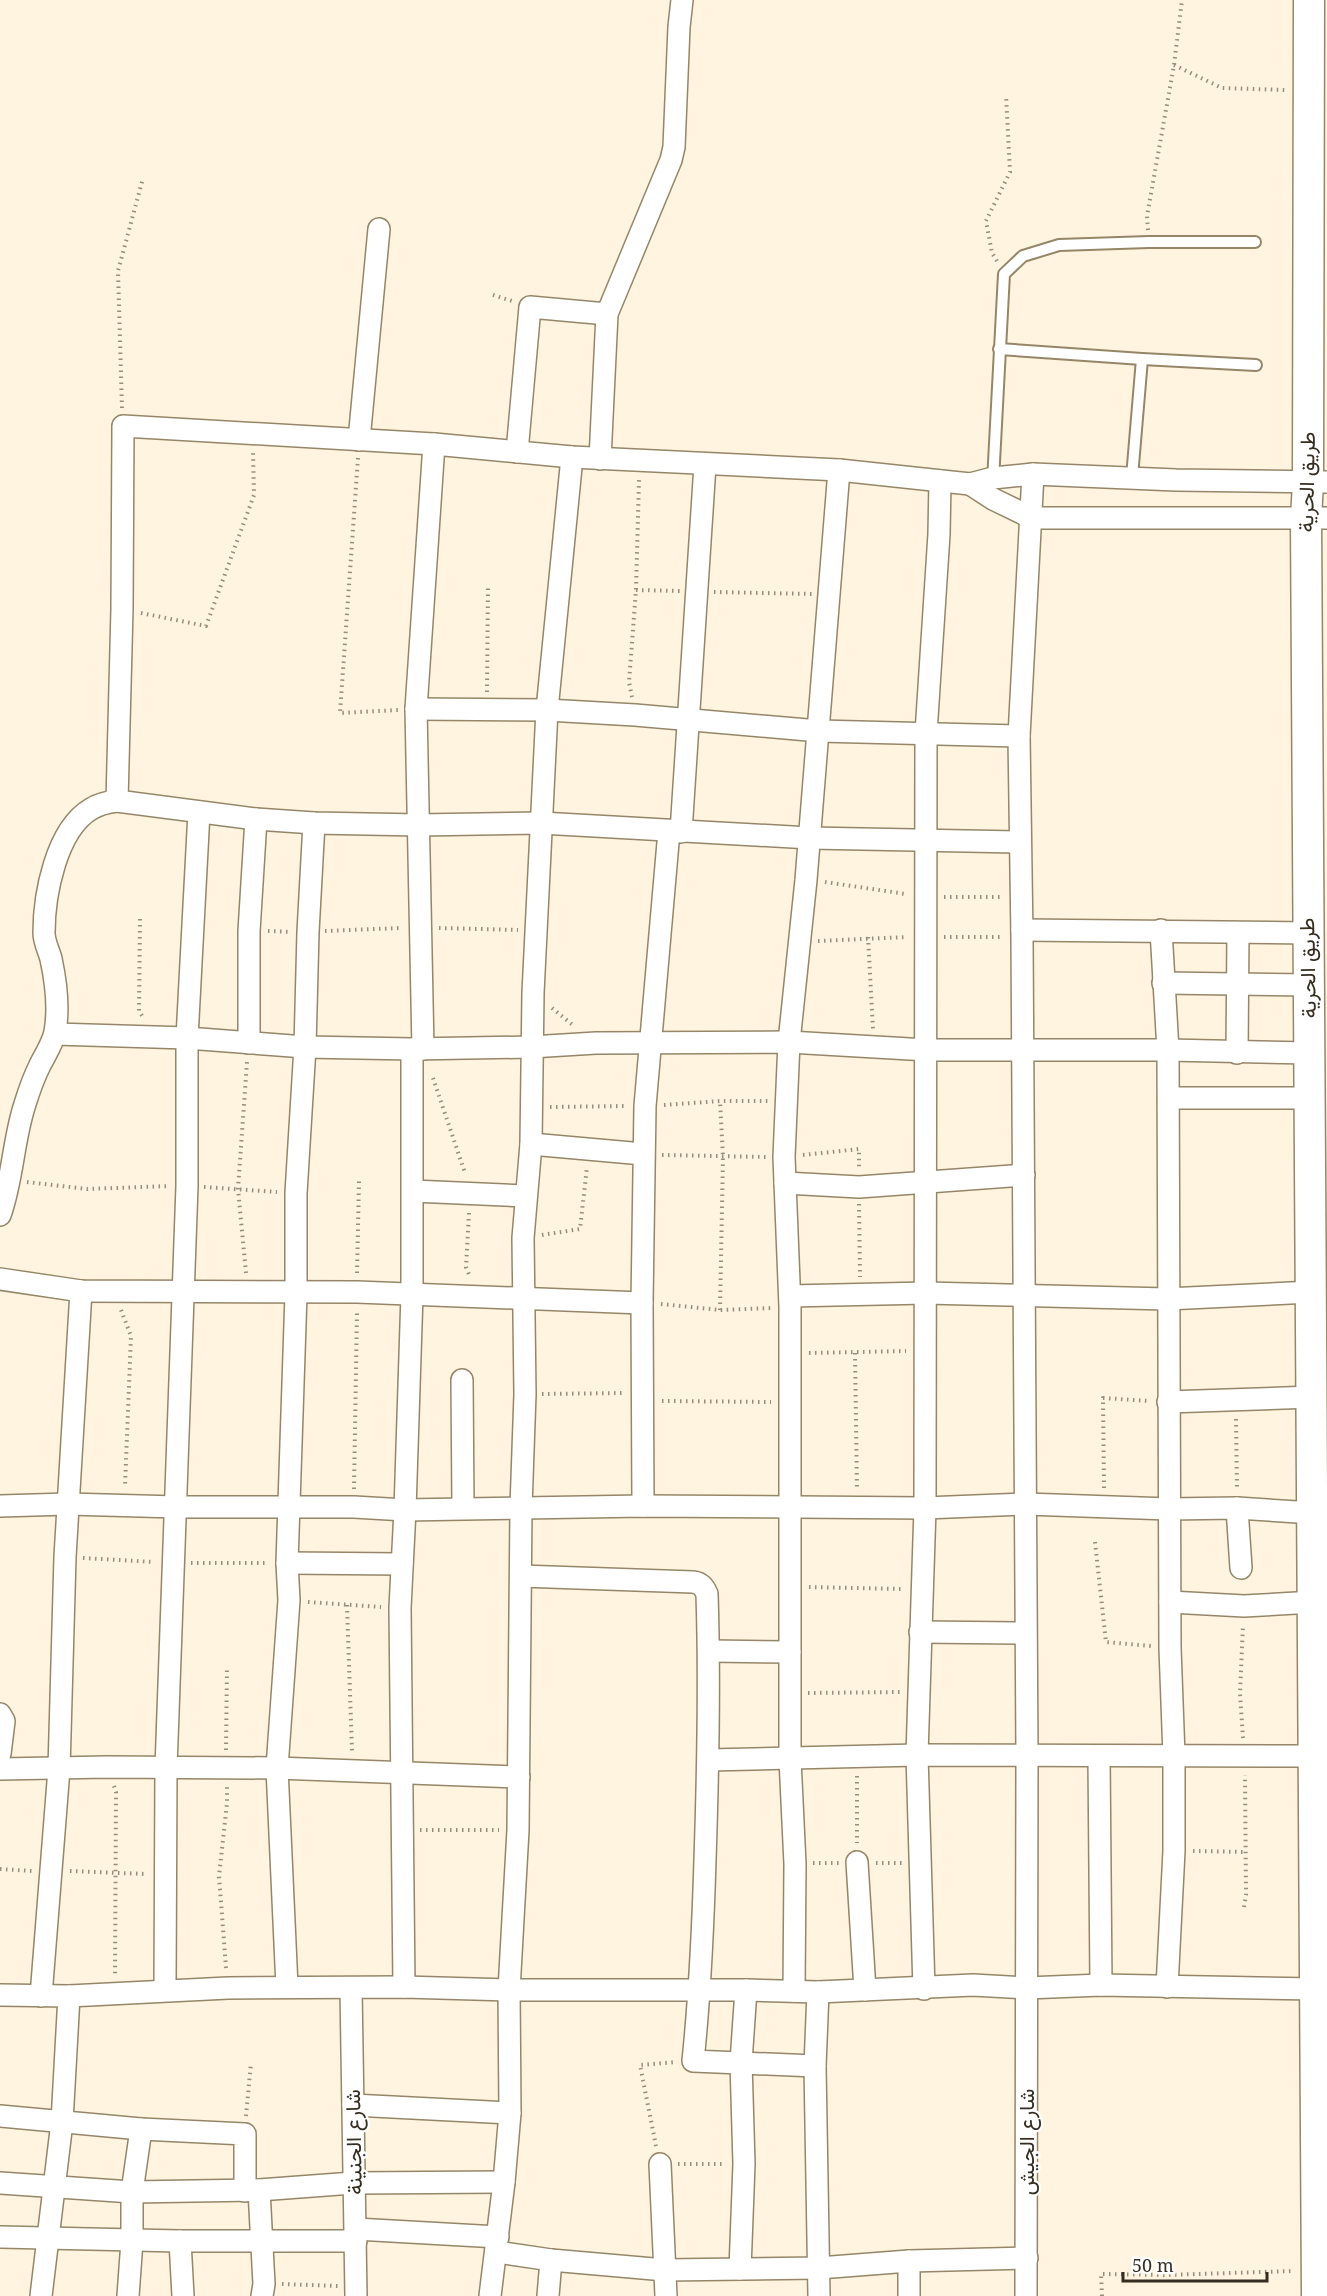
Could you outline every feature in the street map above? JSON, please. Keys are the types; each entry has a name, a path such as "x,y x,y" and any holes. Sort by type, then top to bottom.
{"main road":[{"name":"طريق الحرية","path":"1309,0 1317,482 1308,933 1314,1513 1317,2283"}],"street":[{"path":"600,459 608,314 671,160 674,147 682,0"},
{"path":"359,440 379,229"},
{"path":"517,452 530,306 608,314"},
{"path":"117,801 122,609 123,426 434,444 600,459 839,470 970,484 993,478 1033,474 1317,482"},
{"path":"404,1987 400,1608 412,1294 420,928 416,709 434,444"},
{"path":"490,2296 510,2113 509,1990 518,1830 521,1507 525,1394 523,1238 531,1144 533,993 547,710 572,457"},
{"path":"643,1506 642,1303 645,1106 650,1043 688,721 705,465"},
{"path":"794,1991 795,1864 790,1759 790,1302 784,1157 789,1042 810,837 839,470"},
{"name":"شارع الجيش","path":"1026,2296 1026,1504 1022,934 1018,736 1033,474"},
{"path":"924,1989 917,1755 925,1508 926,734 939,534 940,481"},
{"path":"970,484 1032,519 1316,518"},
{"path":"416,709 547,710 819,731 1018,736"},
{"path":"0,1215 10,1180 15,1142 25,1105 38,1069 55,1034 55,984 44,935 48,889 56,858 80,818 97,806 117,801 256,819 314,823 541,824 810,837 1019,842"},
{"path":"165,1989 166,1768 187,1186 187,1038 199,812"},
{"path":"249,1043 249,931 256,819"},
{"path":"286,1987 277,1768 289,1600 287,1563 296,1294 296,1193 305,1047 314,823"},
{"path":"1022,934 1161,930 1308,933"},
{"path":"1161,930 1169,1098 1167,1299 1170,1648 1174,1756 1174,1851 1167,1987"},
{"path":"1237,1053 1238,933"},
{"path":"1163,983 1309,985"},
{"path":"55,1034 154,1036 305,1047 417,1049 531,1047 596,1043 789,1042 927,1050 1168,1050 1310,1053"},
{"path":"1169,1098 1310,1098"},
{"path":"531,1144 643,1154"},
{"path":"785,1183 859,1187 1024,1175"},
{"path":"413,1191 526,1196"},
{"path":"0,1279 81,1292 296,1294 357,1292 642,1303"},
{"path":"41,1995 59,1769 65,1557 81,1292"},
{"path":"790,1302 926,1293 1167,1299 1311,1292"},
{"path":"462,1380 463,1508"},
{"path":"1168,1402 1312,1397"},
{"path":"0,1506 68,1504 177,1507 354,1507 405,1510 643,1506 925,1508 1026,1504 1169,1509 1238,1508 1314,1513"},
{"path":"1238,1508 1241,1568"},
{"path":"287,1563 402,1564"},
{"path":"521,1576 697,1583 703,1586 707,1594 709,1651 709,1760 701,1990 693,2061 815,2066"},
{"path":"1170,1602 1244,1606 1314,1602"},
{"path":"920,1632 1025,1633"},
{"path":"709,1651 790,1653"},
{"path":"0,1714 4,1721 0,1754"},
{"path":"709,1760 917,1755 1314,1756"},
{"path":"1099,1757 1101,1985"},
{"path":"0,1769 277,1768 519,1777"},
{"path":"857,1862 865,1990"},
{"path":"0,1995 69,1995 165,1989 286,1987 818,1992 973,1985 1027,1989 1101,1985 1316,1989"},
{"name":"شارع الجنينة","path":"351,1989 356,2291"},
{"path":"740,2270 744,2164 741,2062 746,1990"},
{"path":"818,1992 815,2066 819,2296"},
{"path":"41,2296 50,2238 62,2122 69,1995"},
{"path":"353,2105 510,2113"},
{"path":"0,2116 245,2134 262,2242 263,2290"},
{"path":"129,2296 132,2192 141,2128"},
{"path":"660,2164 666,2296"},
{"path":"0,2183 132,2192 252,2190 353,2183 504,2182"},
{"path":"0,2236 132,2241 262,2242 356,2235 497,2245 551,2260 665,2270 819,2268 909,2261 1027,2258"},
{"path":"180,2241 183,2296"},
{"path":"548,2296 551,2260"},
{"path":"909,2261 909,2296"}],"lane":[{"path":"993,499 1004,274 1023,256 1059,245 1255,242"},
{"path":"999,349 1256,365"},
{"path":"1132,477 1142,359"}],"path":[{"path":"1149,242 1147,216 1174,65 1182,0"},
{"path":"1174,65 1222,88 1309,90"},
{"path":"1004,274 992,253 986,221 1010,172 1006,95"},
{"path":"123,426 118,271 143,178"},
{"path":"122,609 207,626 255,495 252,432"},
{"path":"359,440 340,713 416,709"},
{"path":"635,715 629,682 636,590 639,461"},
{"path":"487,711 488,584"},
{"path":"636,590 831,594"},
{"path":"806,880 926,897 1021,897"},
{"path":"140,919 139,1011 154,1036"},
{"path":"249,931 308,932 420,928 537,931"},
{"path":"800,942 868,937 1022,934"},
{"path":"868,937 873,1046"},
{"path":"533,993 596,1043"},
{"path":"247,1292 238,1189 249,1043"},
{"path":"417,1049 471,1192 466,1267 477,1295"},
{"path":"720,1101 723,1157 720,1310"},
{"path":"532,1107 787,1101"},
{"path":"523,1238 580,1229 589,1149"},
{"path":"643,1154 784,1157 859,1149 860,1296"},
{"path":"10,1180 87,1189 187,1186 296,1193"},
{"path":"354,1507 359,1181"},
{"path":"114,1292 131,1335 125,1505"},
{"path":"642,1303 720,1310 790,1302"},
{"path":"790,1353 925,1350"},
{"path":"855,1353 857,1506"},
{"path":"525,1394 790,1403"},
{"path":"1104,1507 1103,1398 1168,1402"},
{"path":"1235,1400 1238,1508"},
{"path":"1095,1542 1106,1642 1170,1648"},
{"path":"65,1557 172,1563 287,1563"},
{"path":"791,1586 923,1590"},
{"path":"289,1600 400,1608"},
{"path":"347,1605 352,1770"},
{"path":"1244,1606 1240,1694 1246,1852 1244,1907"},
{"path":"227,1667 227,1803 219,1876 228,1988"},
{"path":"791,1694 919,1692"},
{"path":"856,1757 857,1862"},
{"path":"106,1767 116,1792 115,1992"},
{"path":"403,1830 518,1830"},
{"path":"1174,1851 1246,1852"},
{"path":"795,1864 921,1863"},
{"path":"0,1869 114,1871 166,1876"},
{"path":"693,2061 640,2065 660,2164 744,2164"},
{"path":"245,2134 251,2063"},
{"path":"1102,2296 1101,2274 1317,2283"},
{"path":"263,2290 356,2291"}]}
